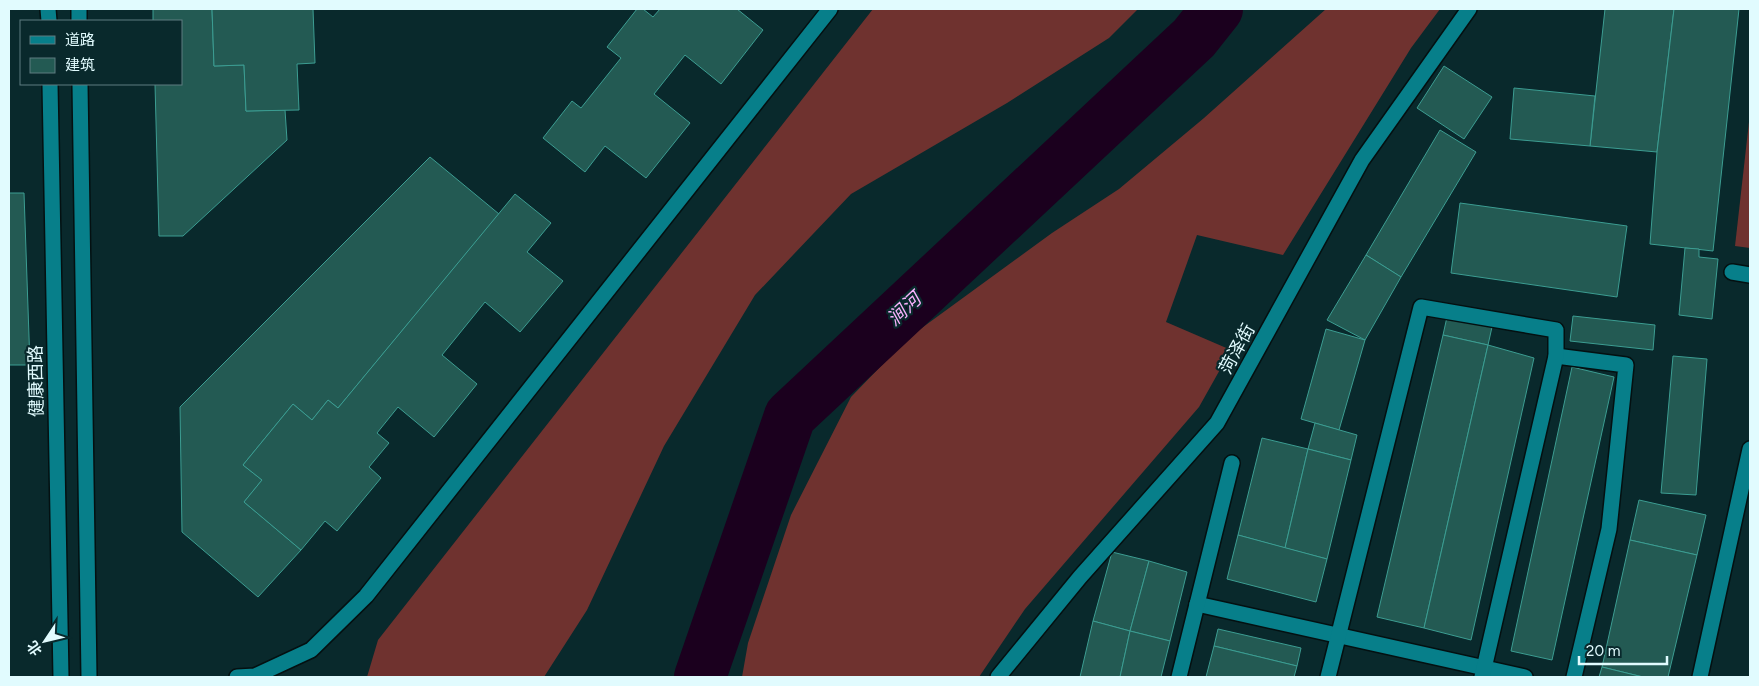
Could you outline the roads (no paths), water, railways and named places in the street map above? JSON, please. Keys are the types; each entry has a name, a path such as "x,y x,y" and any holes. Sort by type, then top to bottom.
{"street":[{"path":"237,677 255,676 310,650 366,596 830,9"},
{"name":"菏泽街","path":"998,677 1080,577 1218,423 1362,160 1469,9"},
{"name":"健康西路","path":"50,85 61,677"},
{"path":"80,85 89,677"},
{"path":"1732,272 1750,275"},
{"path":"1328,677 1421,307 1556,330 1556,356 1483,673"},
{"path":"1556,356 1626,365 1610,529 1574,677"},
{"path":"1700,677 1750,449"},
{"path":"1179,677 1232,463"},
{"path":"1197,604 1339,636 1483,673 1526,677"}],"waterway":[{"name":"涧河","path":"700,677 790,416 1194,38 1217,9"}]}
